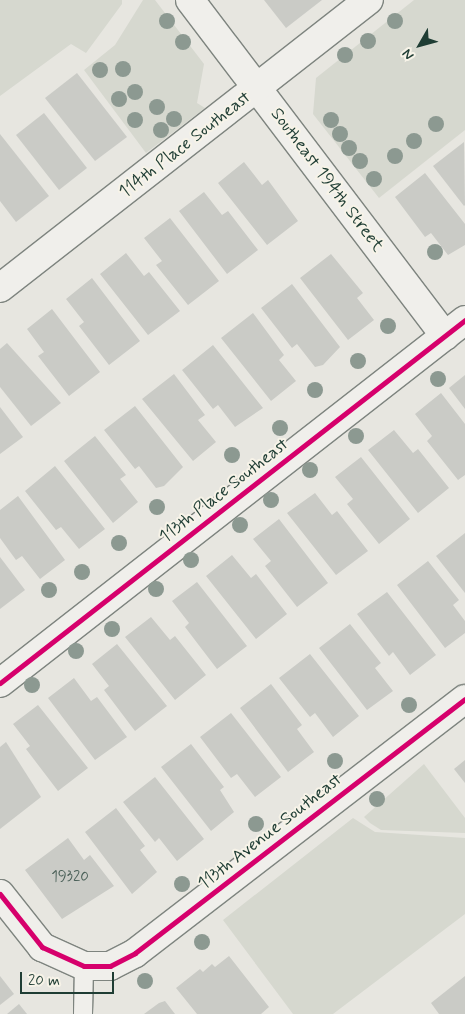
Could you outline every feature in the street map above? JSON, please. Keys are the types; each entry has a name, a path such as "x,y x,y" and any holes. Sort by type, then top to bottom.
{"street":[{"name":"Southeast 194th Street","path":"190,0 258,89 455,328"},
{"name":"114th Place Southeast","path":"0,288 258,89 369,0"},
{"name":"113th Place Southeast","path":"0,683 455,328"},
{"name":"113th Avenue Southeast","path":"84,966 110,966 135,953 465,699"},
{"path":"0,894 42,946 84,966"}],"lane":[{"path":"83,1014 84,966"}],"shaded area":[{"path":"0,0 122,0 122,4 86,53 71,44 0,96"},
{"path":"143,0 155,0 204,64 197,103 205,108 146,153 84,70 115,45"},
{"path":"414,0 465,0 465,130 379,198 313,114 316,78"},
{"path":"424,764 465,818 465,833 381,830 364,817"},
{"path":"353,818 375,832 465,838 465,914 333,1014 293,1014 223,920"}],"building":[{"path":"264,0 322,0 286,28"},
{"path":"77,73 127,137 95,161 45,98"},
{"path":"44,113 87,168 59,190 16,135"},
{"path":"0,134 49,196 16,222 0,201"},
{"path":"464,142 465,205 464,206 433,166"},
{"path":"244,162 262,185 268,180 298,221 267,245 218,183"},
{"path":"425,173 465,224 465,245 448,255 431,233 425,237 395,197"},
{"path":"204,192 222,215 228,211 258,250 227,274 179,211"},
{"path":"170,218 219,281 188,305 156,265 162,261 144,238"},
{"path":"126,253 144,276 149,272 180,311 148,335 100,274"},
{"path":"331,254 363,293 357,298 374,320 348,340 300,278"},
{"path":"92,278 140,341 109,365 79,326 84,322 66,299"},
{"path":"292,284 340,347 323,365 315,367 297,344 292,348 261,308"},
{"path":"52,309 100,372 69,396 38,356 44,352 27,329"},
{"path":"253,313 284,355 279,360 296,381 271,401 221,338"},
{"path":"7,343 61,403 31,426 0,387 0,349"},
{"path":"213,345 263,408 235,427 218,405 213,409 182,370"},
{"path":"174,374 205,415 198,420 216,442 193,461 142,399"},
{"path":"465,375 465,409 449,388"},
{"path":"441,393 465,424 465,475 458,480 427,441 432,436 415,414"},
{"path":"135,406 183,467 164,486 156,488 139,466 135,469 104,430"},
{"path":"0,407 23,437 0,454"},
{"path":"394,430 413,453 418,449 449,488 418,513 368,450"},
{"path":"95,436 126,475 120,479 138,502 113,523 64,461"},
{"path":"361,457 410,519 379,544 347,504 353,499 335,477"},
{"path":"55,466 105,529 79,549 61,527 56,530 25,491"},
{"path":"315,493 332,515 337,511 368,551 336,575 287,513"},
{"path":"18,496 65,560 40,579 22,556 16,560 0,538 0,510"},
{"path":"279,519 328,583 297,607 265,566 271,561 253,539"},
{"path":"465,533 465,593 436,556"},
{"path":"232,555 251,578 256,574 287,614 256,639 206,576"},
{"path":"0,557 25,590 0,609"},
{"path":"428,561 459,600 453,605 465,621 465,633 445,648 397,585"},
{"path":"197,582 247,646 217,669 185,627 189,623 172,601"},
{"path":"387,592 436,655 410,675 393,652 389,656 357,614"},
{"path":"151,617 170,640 175,636 206,675 175,700 125,637"},
{"path":"350,624 381,663 375,668 393,691 367,710 319,648"},
{"path":"117,644 167,706 135,731 104,690 109,686 92,664"},
{"path":"310,654 359,716 333,737 315,713 310,717 279,678"},
{"path":"74,678 91,701 97,697 127,737 95,760 48,698"},
{"path":"271,684 302,725 297,729 314,752 288,772 240,708"},
{"path":"38,705 88,768 58,791 26,749 30,746 13,724"},
{"path":"231,713 281,777 255,797 237,774 231,778 200,737"},
{"path":"6,742 41,797 0,829 0,747"},
{"path":"191,744 224,787 220,790 234,812 211,831 161,767"},
{"path":"465,760 465,783 454,769"},
{"path":"155,777 204,839 177,861 159,838 155,842 123,802"},
{"path":"116,808 145,846 140,850 157,872 132,894 85,832"},
{"path":"68,838 84,860 90,855 114,886 62,919 25,870"},
{"path":"229,956 269,1007 261,1014 197,1014 176,988 200,969 203,972 212,964 215,967"},
{"path":"0,976 14,994 0,1005"},
{"path":"465,976 465,1014 439,1014 431,1003"},
{"path":"165,1001 175,1014 144,1014 159,1003"},
{"path":"19,1004 27,1014 7,1014"}],"cycle path":[{"path":"0,683 465,320"},
{"path":"0,894 42,947 84,966 110,966 135,953 465,699"}]}
